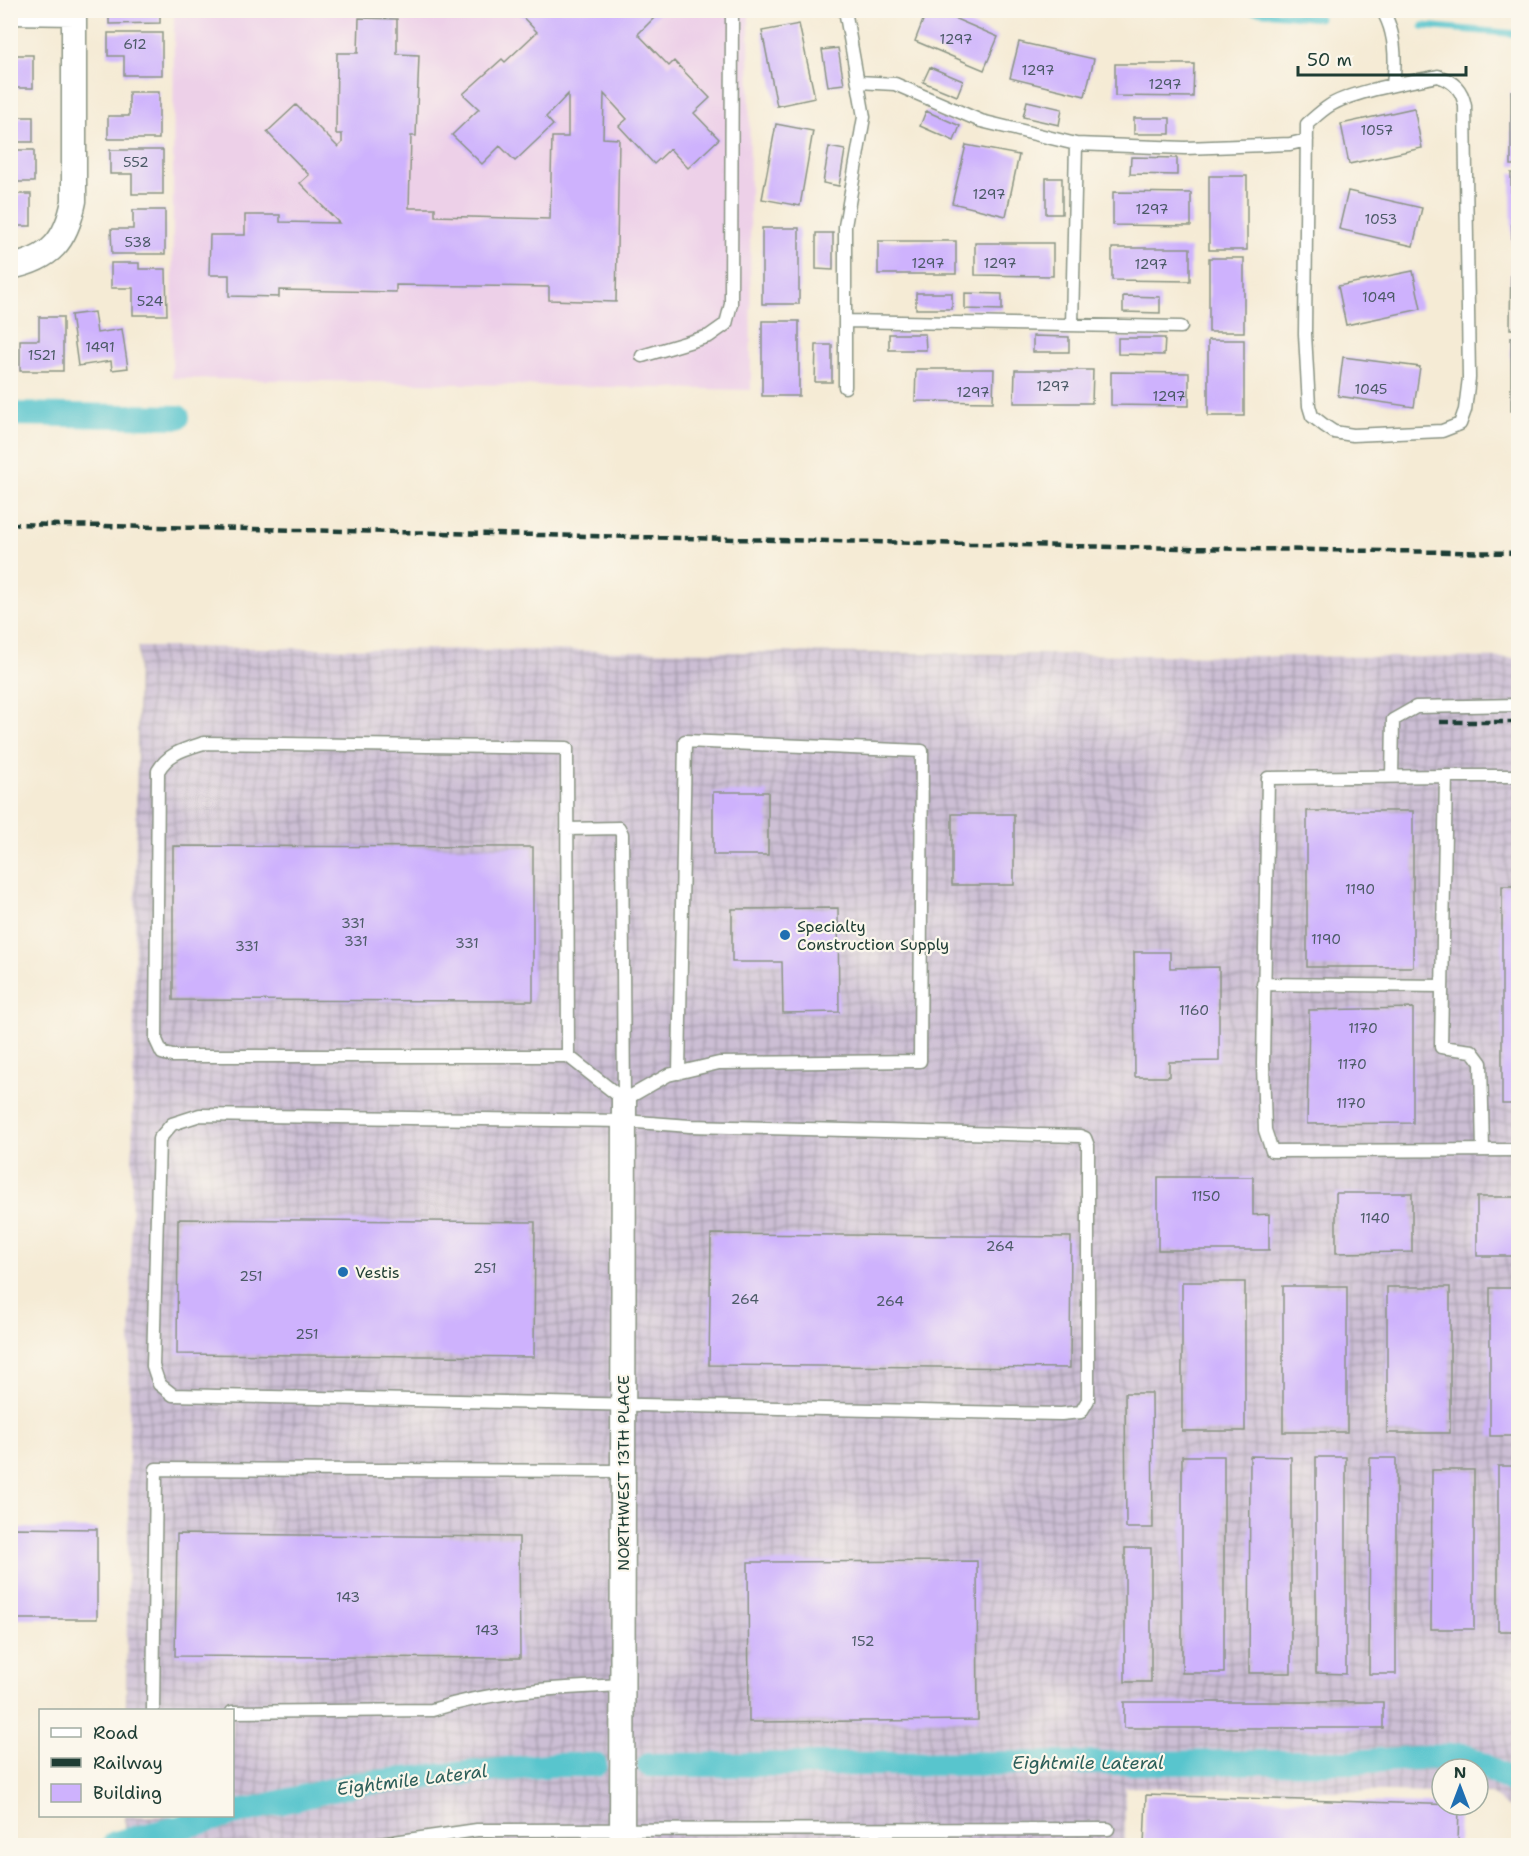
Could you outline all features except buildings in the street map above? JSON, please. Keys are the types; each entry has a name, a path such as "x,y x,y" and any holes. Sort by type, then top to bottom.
{"street":[{"path":"10,12 74,12 74,201 69,226 54,248 33,263 10,267"},
{"name":"NORTHWEST 13TH PLACE","path":"622,1838 624,1110"}],"lane":[{"path":"642,356 709,336 726,324 731,304 732,10"},
{"path":"845,10 864,117 845,226 845,387"},
{"path":"1382,10 1387,18 1393,43 1396,66 1393,85"},
{"path":"1438,76 1450,81 1463,94 1469,378 1460,424 1442,431 1353,435 1334,432 1312,416 1309,406 1305,334 1307,124 1328,106 1393,85 1438,76"},
{"path":"858,82 895,84 981,121 1076,144 1185,148 1290,144 1307,140"},
{"path":"1072,325 1076,144"},
{"path":"845,321 1181,327"},
{"path":"1392,777 1393,720 1403,714 1416,707 1518,705"},
{"path":"624,1110 668,1075 679,1073 719,1063 920,1061 922,751 685,741 679,1073"},
{"path":"568,1056 567,748 204,743 173,754 164,760 158,771 156,1040 162,1053 172,1056 568,1056 624,1110"},
{"path":"1446,776 1442,1047 1472,1051 1481,1063 1483,1150"},
{"path":"1518,776 1268,778 1263,984 1264,1130 1272,1151 1518,1150"},
{"path":"567,829 619,828 622,834 624,1110"},
{"path":"1263,984 1442,986"},
{"path":"624,1110 690,1126 1085,1138 1088,1146 1088,1400 1081,1412 1061,1414 623,1404 173,1395 159,1384 153,1366 159,1138 172,1124 200,1115 624,1110"},
{"path":"153,1709 156,1469 622,1471"},
{"path":"234,1712 432,1710 461,1701 521,1690 622,1685"},
{"path":"366,1845 477,1830 622,1838 1108,1829"}],"shaded area":[{"path":"174,11 749,11 751,390 172,378"},
{"path":"138,647 1518,658 1518,1814 1490,1795 1490,1757 1430,1757 1430,1793 1125,1787 1125,1845 125,1846 125,1817 234,1817 234,1709 126,1709"}],"waterway":[{"path":"1245,10 1319,18"},
{"path":"1423,26 1518,34"},
{"path":"10,414 178,417"},
{"name":"Eightmile Lateral","path":"649,1765 1352,1762 1465,1755 1518,1785"},
{"name":"Eightmile Lateral","path":"234,1814 356,1784 549,1765 595,1765"},
{"name":"Eightmile Lateral","path":"115,1843 223,1817"}],"railway":[{"path":"10,524 1518,553"},
{"path":"1440,722 1518,722"}],"place":[{"name":"Specialty Construction Supply","path":"785,935"},
{"name":"Vestis","path":"343,1272"}]}
